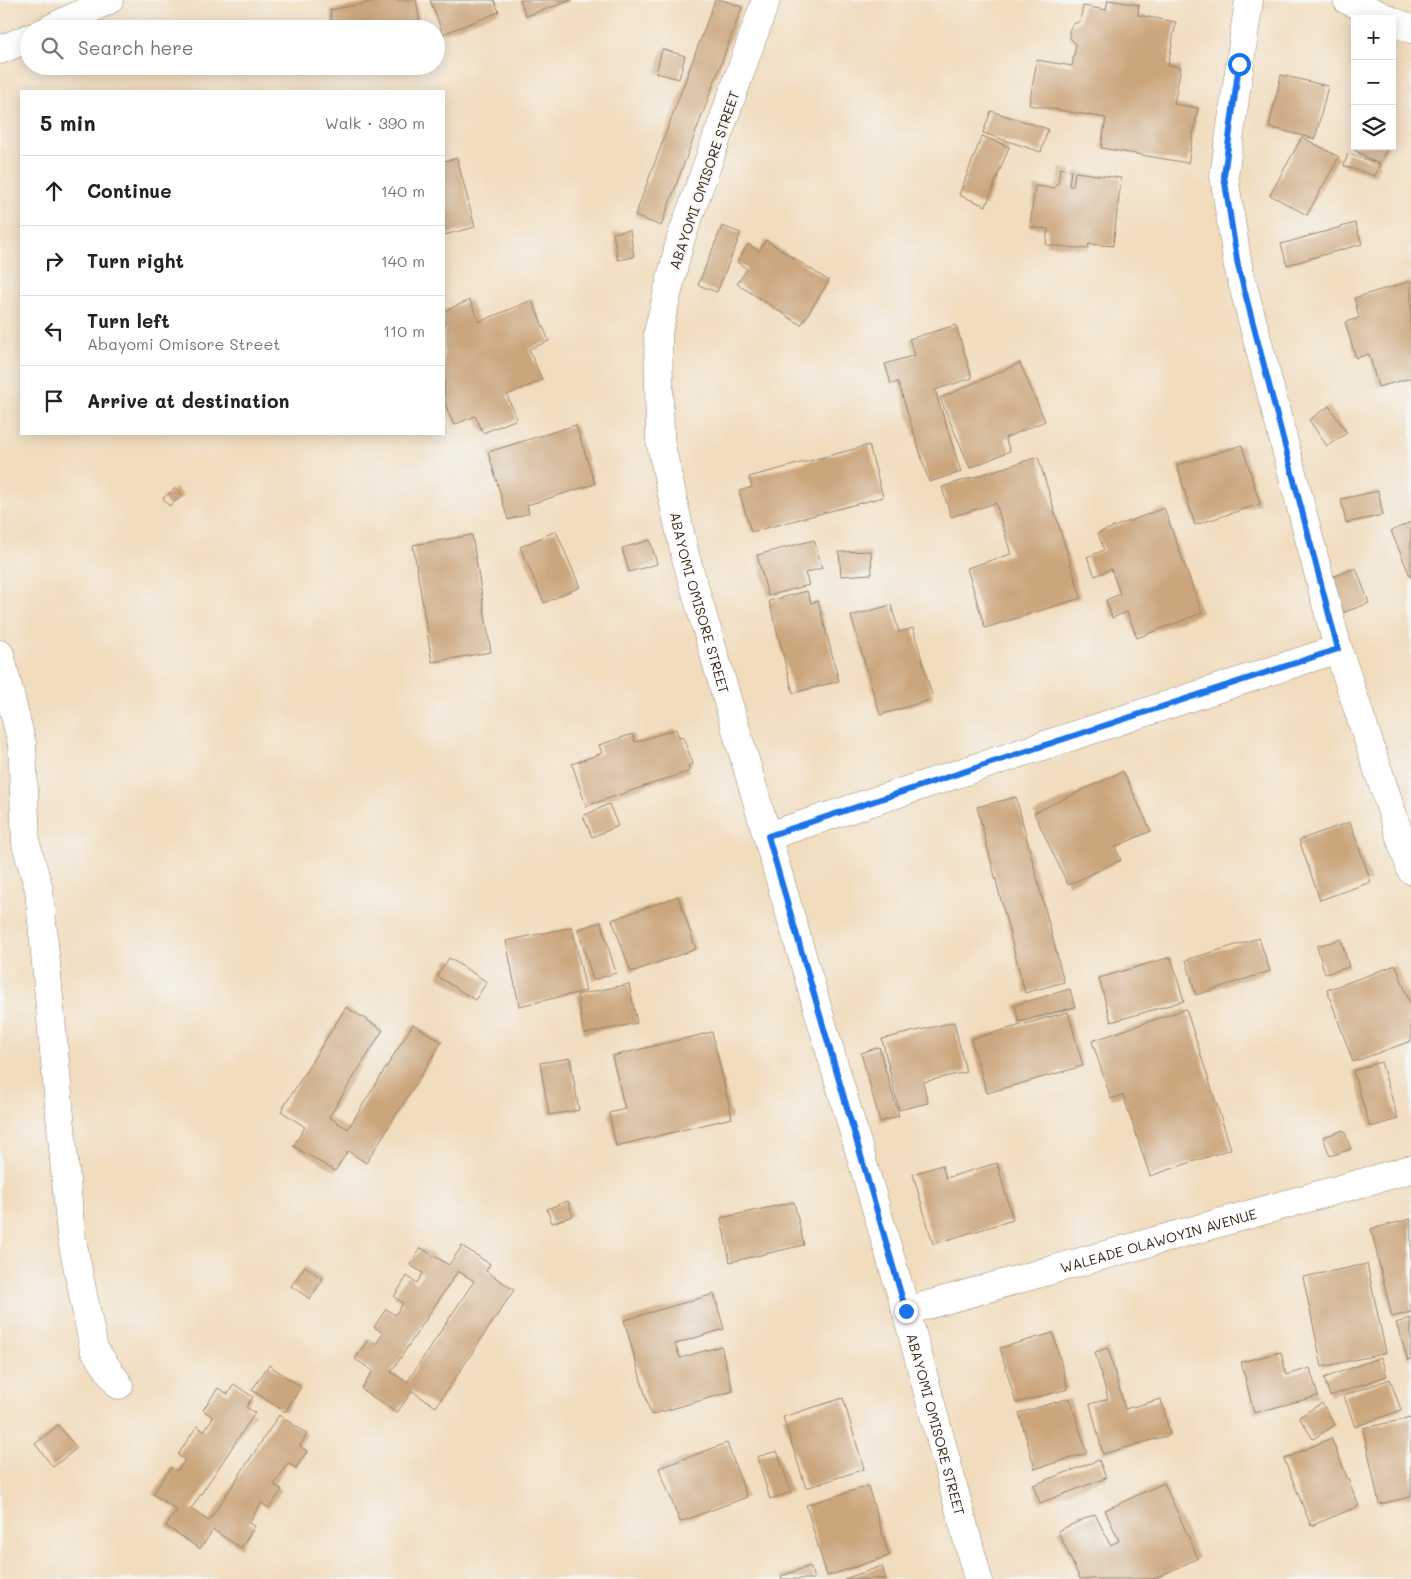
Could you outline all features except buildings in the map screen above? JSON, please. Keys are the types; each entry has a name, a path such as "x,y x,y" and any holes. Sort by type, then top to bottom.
{"street":[{"path":"68,20 109,0"},
{"name":"ABAYOMI OMISORE STREET","path":"766,0 680,241 658,332 660,440 685,555 906,1311 978,1579"},
{"path":"1249,0 1224,176 1238,266 1338,649 1411,870"},
{"path":"1347,0 1379,15"},
{"path":"1396,23 1411,29"},
{"path":"0,50 20,42"},
{"path":"768,836 1338,649"},
{"path":"0,654 22,744 26,844 39,889 71,1235 94,1349 119,1385"},
{"name":"WALEADE OLAWOYIN AVENUE","path":"906,1311 1411,1170"}],"route":[{"path":"906,1311 768,836 1338,649 1238,266 1224,176 1239,64"}]}
